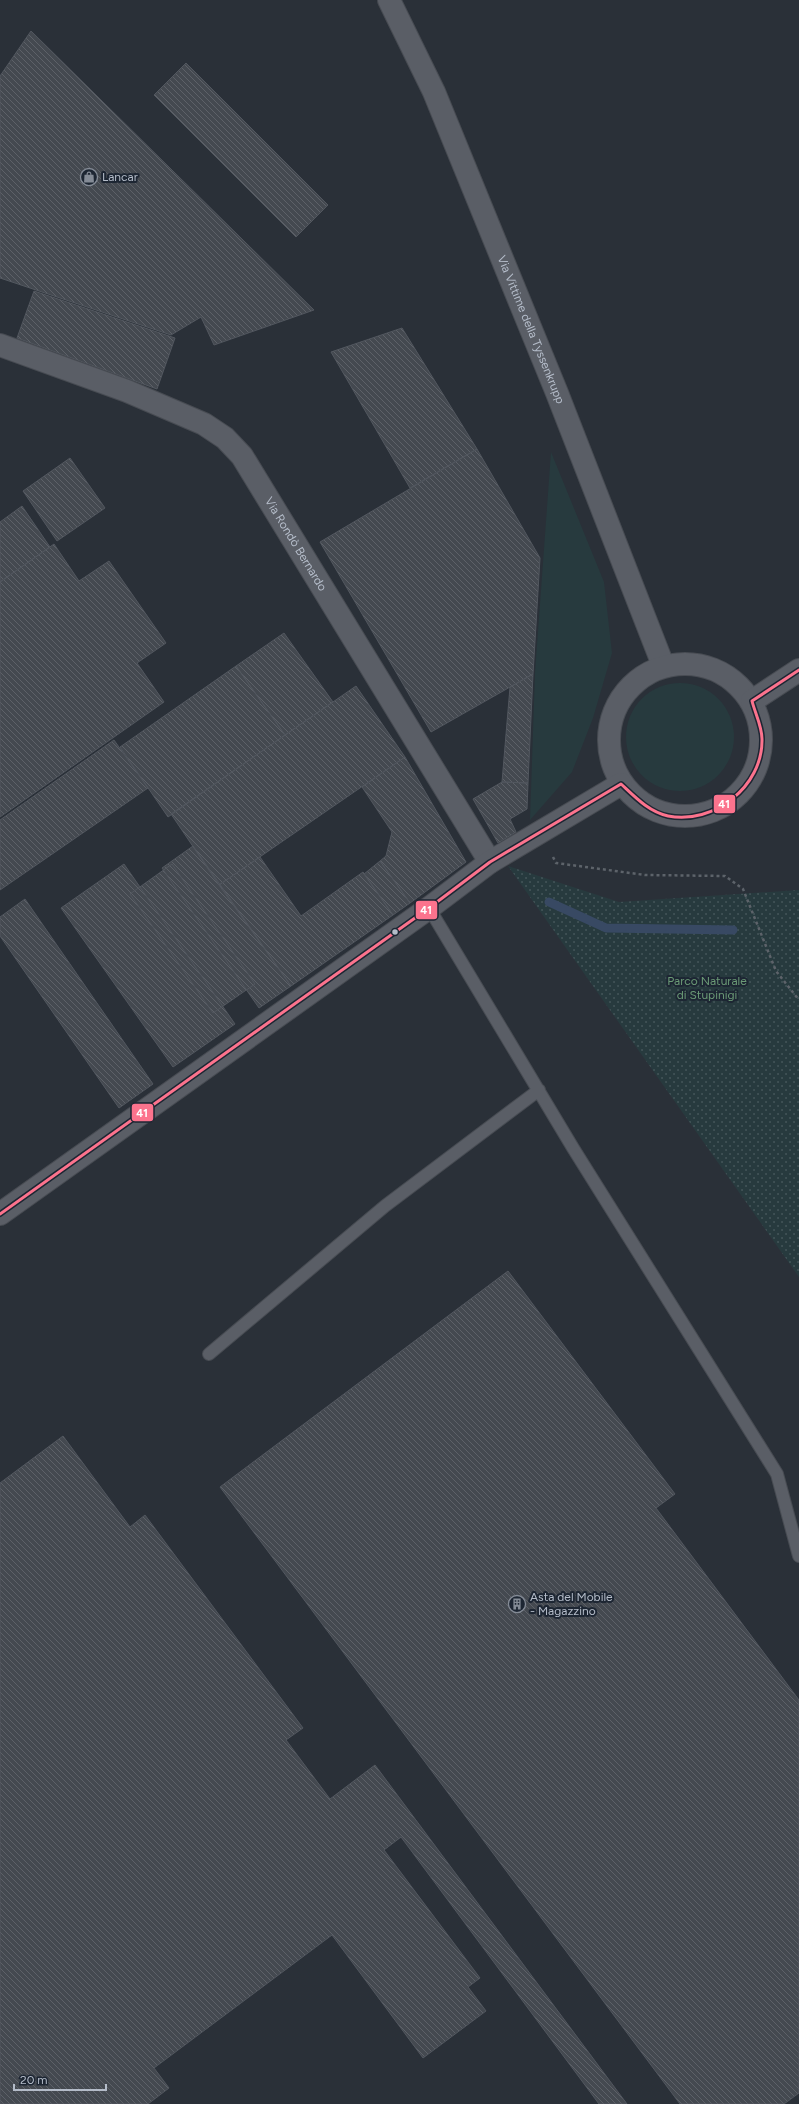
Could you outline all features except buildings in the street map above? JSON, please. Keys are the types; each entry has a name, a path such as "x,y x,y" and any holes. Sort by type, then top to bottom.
{"street":[{"name":"Via Vittime della Tyssenkrupp","path":"389,0 434,92 557,393 663,664"},
{"name":"Via Rondò Bernardo","path":"0,345 127,391 204,424 225,438 242,456 490,862"},
{"path":"693,663 717,669 739,685 752,701 762,740 756,769 740,794 719,809 694,817 668,816 643,805 621,784 608,747 612,715 634,682 663,664 693,663"},
{"path":"752,701 799,670"},
{"path":"0,1214 429,908 490,862 621,784"}],"lane":[{"path":"429,908 539,1090 777,1474 799,1556"},
{"path":"209,1354 385,1206 539,1090"}],"path":[{"path":"539,833 556,863 645,875 725,876 743,889 776,971 799,1000"}],"green space":[{"path":"551,452 604,582 612,653 593,718 572,772 530,820 535,673"},
{"path":"680,683 701,687 718,699 730,716 734,737 730,758 718,775 701,787 680,791 659,787 642,775 630,758 626,737 630,716 642,699 659,687"},
{"name":"Parco Naturale di Stupinigi","path":"508,866 619,902 799,890 799,1277"}],"waterway":[{"path":"549,902 606,928 733,930"}],"transit line":[{"name":"41","path":"0,1214 429,908 490,862 621,784 648,808 668,816 685,817 702,815 718,808 732,799 745,787 754,773 760,756 762,734 752,701 799,670"}],"place":[{"name":"Lancar","path":"89,177"},
{"name":"Asta del Mobile - Magazzino","path":"517,1604"}]}
